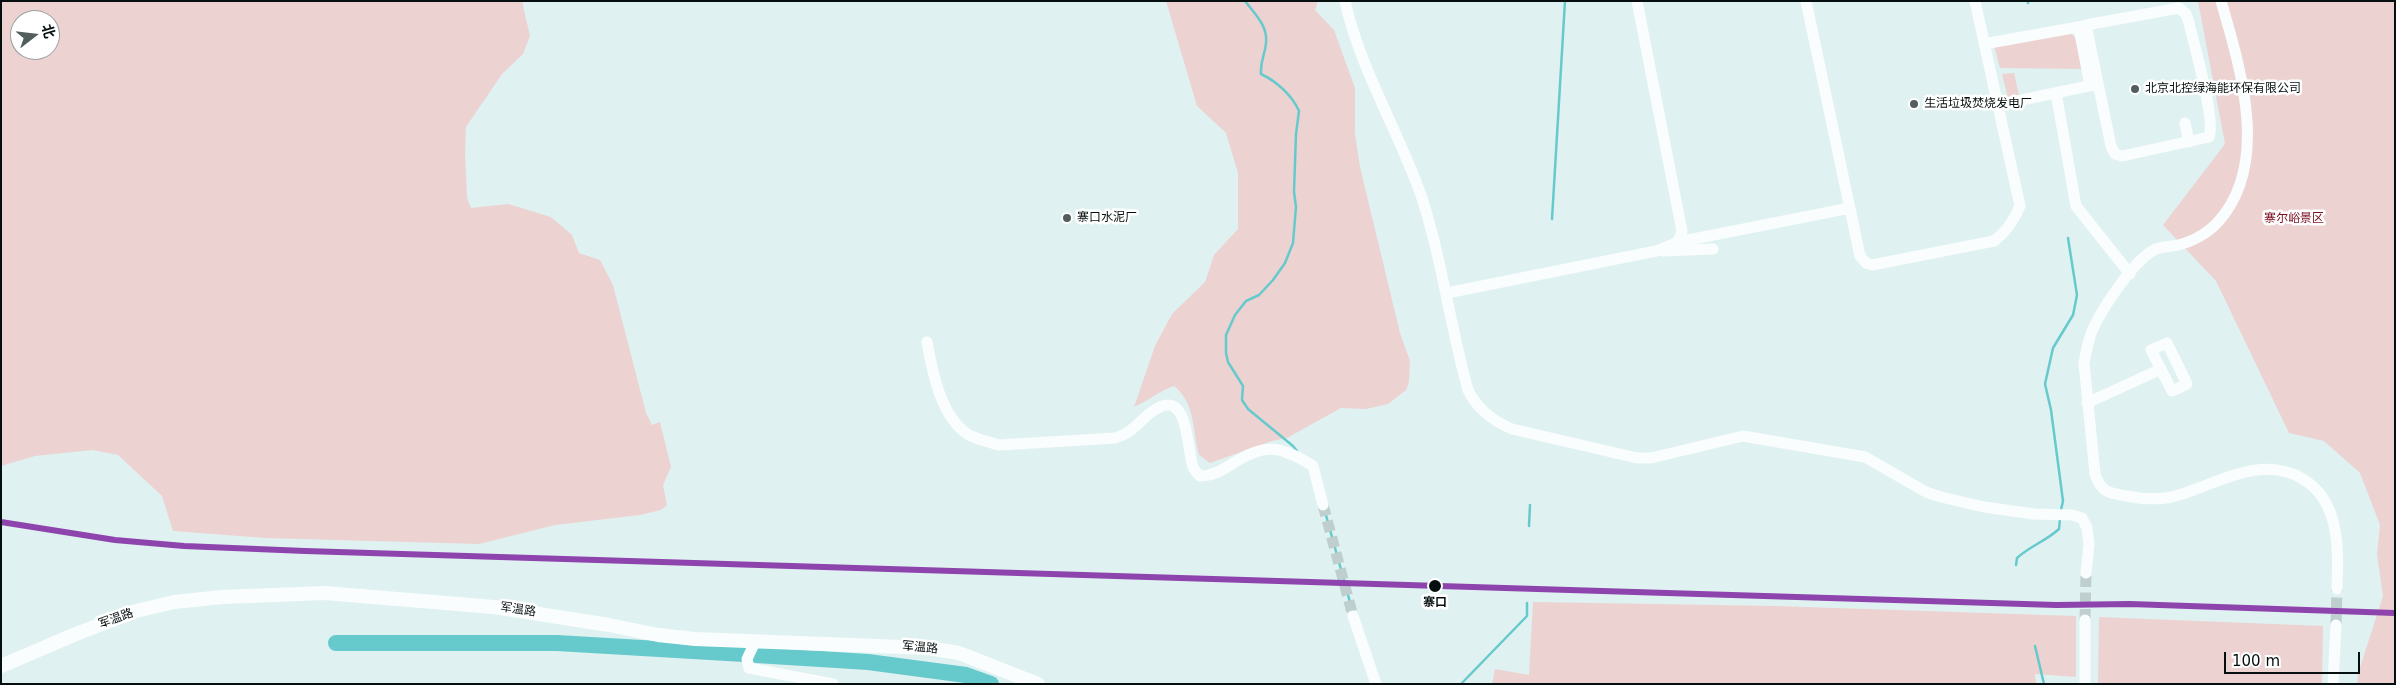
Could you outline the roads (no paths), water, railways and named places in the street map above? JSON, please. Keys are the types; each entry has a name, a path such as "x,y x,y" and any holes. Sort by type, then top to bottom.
{"main road":[{"name":"军温路","path":"1,666 136,611 174,602 222,597 325,593 494,607 609,624 658,636 944,650 959,653 1038,684"}],"street":[{"path":"1345,1 1352,31 1420,195 1447,293 1468,390 1473,400 1486,415 1499,424 1512,429 1637,458 1651,458 1743,436 1865,458 1933,494 1984,507 2044,514 2072,515 2082,518 2087,528 2089,545 2086,573"},
{"path":"1637,1 1682,231 1678,242"},
{"path":"1806,1 1860,256 1866,263 1872,265 1994,241 2002,235 2014,220 2020,206 1975,1"},
{"path":"2221,1 2247,115 2248,149 2241,183 2232,203 2208,230 2190,242 2152,251 2130,274 2105,308 2093,330 2086,347 2084,364 2095,474 2100,487 2110,493 2150,499 2170,497 2235,474 2261,468 2291,472 2309,483 2324,497 2333,518 2337,543 2337,589"},
{"path":"1984,44 2179,8 2186,14 2212,130 2209,137 2122,156 2115,154 2094,85 2082,26"},
{"path":"1998,105 2094,85"},
{"path":"2056,93 2076,206 2130,274"},
{"path":"2185,123 2189,142"},
{"path":"1656,251 1678,242 1850,208"},
{"path":"1447,293 1656,251 1713,248"},
{"path":"926,342 934,382 955,422 968,434 983,441 999,445 1115,438 1132,432 1160,407 1169,406 1178,409 1183,417 1193,468 1200,476 1216,474 1244,456 1261,449 1278,448 1292,453 1313,466 1323,505"},
{"path":"2087,403 2160,369"},
{"path":"1354,616 1376,684"},
{"path":"2085,620 2085,684"},
{"path":"2333,684 2336,625"},
{"path":"756,640 748,659 749,668 833,684"}],"waterway":[{"path":"1245,1 1260,20 1265,31 1266,43 1261,74 1283,89 1299,111 1296,134 1294,192 1296,207 1293,243 1285,263 1259,295 1246,301 1235,315 1226,335 1226,353 1228,362 1243,386 1242,400 1248,409 1297,451"},
{"path":"1552,219 1565,1"},
{"path":"2061,510 2063,501 2051,410 2045,384 2053,348 2073,315 2077,295 2068,238"},
{"path":"1529,526 1530,505"},
{"path":"1324,508 1353,613"},
{"path":"2016,565 2017,558 2059,529 2060,518"},
{"path":"1461,684 1527,616 1527,603"},
{"path":"336,643 557,643 744,654"},
{"path":"2035,646 2044,684"},
{"path":"756,655 868,662 966,675 991,684"}],"tunnel":[{"path":"1323,505 1353,616"},
{"path":"2085,620 2086,573"},
{"path":"2336,625 2337,589"}],"place":[{"name":"北京北控绿海能环保有限公司","path":"2135,89"},
{"name":"生活垃圾焚烧发电厂","path":"1914,104"},
{"name":"寨口水泥厂","path":"1067,218"},
{"name":"寨口","path":"1435,586"}],"park label":[{"name":"寨尔峪景区","path":"2294,219"}]}
